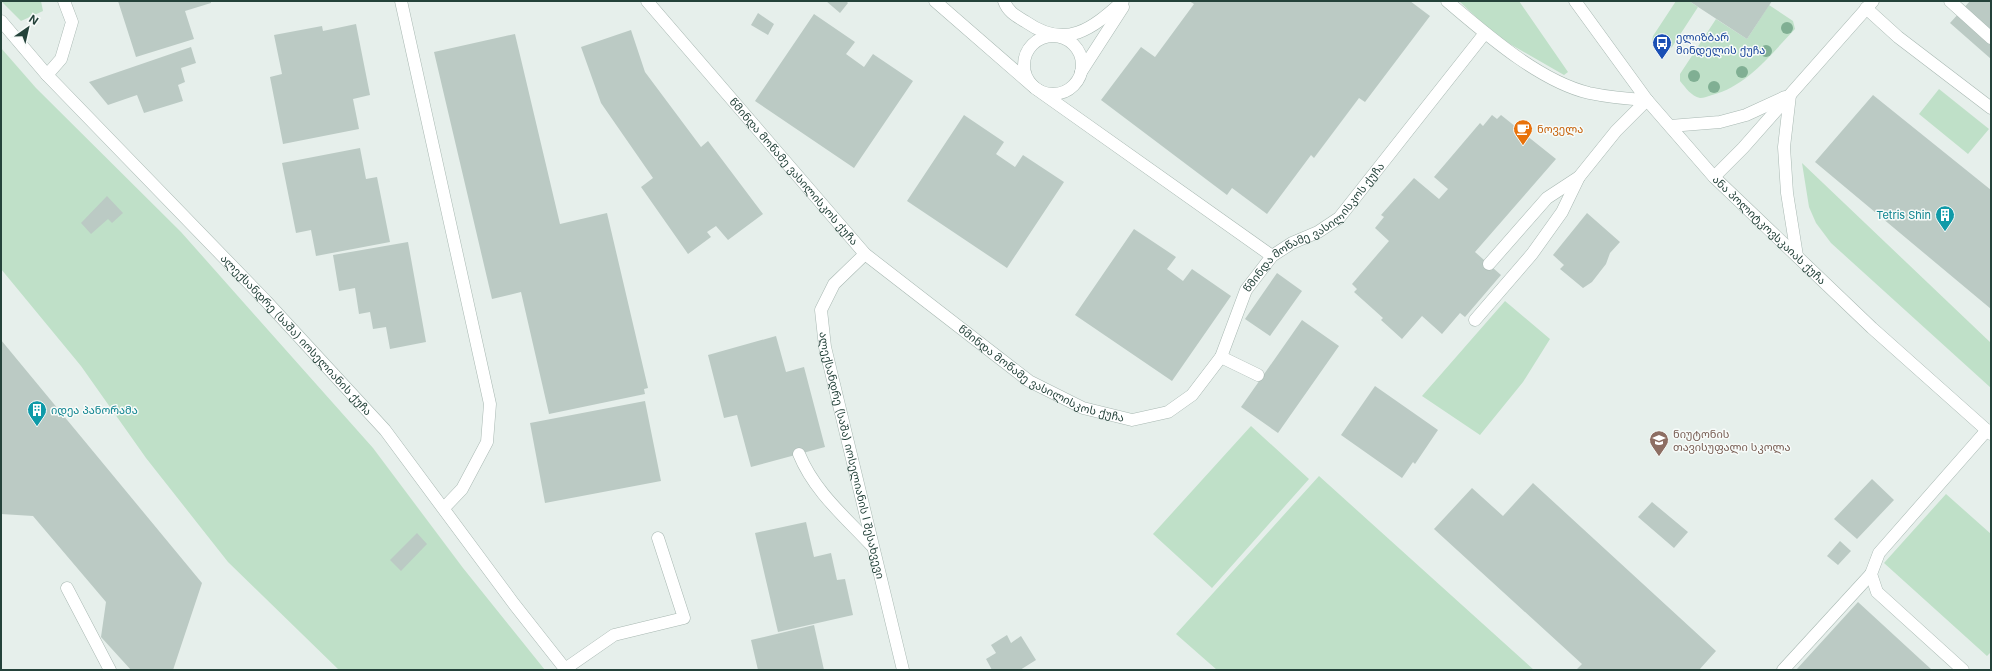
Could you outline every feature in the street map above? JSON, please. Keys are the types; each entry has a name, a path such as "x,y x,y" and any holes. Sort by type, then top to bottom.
{"street":[{"path":"47,75 61,59 72,22 64,1"},
{"path":"401,1 490,404 487,442 462,488 444,508"},
{"name":"წმინდა მოწამე ვასილისკოს ქუჩა","path":"647,1 865,254 1029,381 1083,408 1132,420 1168,412 1192,395 1221,357 1246,290 1272,256 1292,243 1318,232 1339,218 1485,34"},
{"path":"935,1 1035,88 1272,256"},
{"path":"1004,1 1007,9 1030,26 1067,40 1079,54 1081,72"},
{"path":"1124,1 1101,22 1079,33 1040,40 1032,46 1026,54 1024,63 1024,72 1028,81 1035,88 1044,93 1063,93 1077,81 1081,72 1127,1"},
{"path":"1447,1 1485,34 1549,77 1573,88 1589,93 1620,98 1647,100"},
{"name":"ანა პოლიტკოვსკაიას ქუჩა","path":"1575,1 1647,100 1714,178 1872,328 1989,432"},
{"path":"1950,1 1991,38"},
{"path":"1714,178 1744,148 1869,4 1898,37 1991,108"},
{"name":"ალექსანდრე (საშა) იოსელიანის ქუჩა","path":"1,21 47,75 266,301 386,430 514,604 565,670"},
{"path":"1670,126 1720,122 1746,115 1790,95"},
{"path":"1790,95 1784,147 1787,193 1797,256"},
{"path":"1476,320 1536,248 1562,212 1579,177 1616,131 1647,100"},
{"path":"1489,264 1547,198 1579,177"},
{"name":"ალექსანდრე (საშა) იოსელიანის I შესახვევი","path":"865,254 834,284 821,310 825,347 903,670"},
{"path":"1221,357 1258,375"},
{"path":"1783,670 1871,574 1879,553 1989,432"},
{"path":"799,454 805,468 824,495 872,545"},
{"path":"565,670 614,635 684,618 658,538"},
{"path":"1871,574 1877,592 1963,670"},
{"path":"67,588 110,670"}],"green space":[{"path":"1,1 41,1 43,11 21,21"},
{"path":"1459,1 1519,1 1568,72 1564,75 1496,36"},
{"path":"1676,1 1689,1 1698,7 1672,47 1665,51 1658,49 1652,41 1653,36"},
{"path":"1769,5 1793,21 1795,29 1758,68 1725,91 1703,98 1691,94 1680,81 1680,74 1716,19 1747,39"},
{"path":"1,48 36,88 181,232 373,448 463,568 545,670 339,670 228,562 146,458 81,366 1,269"},
{"path":"1939,89 1989,129 1968,154 1919,114"},
{"path":"1802,163 1991,343 1991,388 1831,243 1816,223 1809,207"},
{"path":"1505,301 1550,339 1523,382 1480,435 1422,396"},
{"path":"1251,426 1309,479 1212,588 1153,534"},
{"path":"1319,476 1534,670 1217,670 1176,634"},
{"path":"1946,494 1991,534 1991,652 1987,656 1884,563"}],"building":[{"path":"118,1 211,1 211,3 185,11 194,39 136,57"},
{"path":"826,1 846,1 848,3 840,13"},
{"path":"1189,1 1410,1 1430,16 1365,102 1359,98 1314,158 1311,155 1267,214 1232,188 1227,195 1101,100 1141,47 1155,57 1194,4"},
{"path":"1689,1 1772,1 1747,39"},
{"path":"1970,1 1991,1 1991,59 1950,23"},
{"path":"758,13 774,24 768,35 751,25"},
{"path":"814,14 855,42 846,54 864,67 873,54 913,81 854,168 755,101"},
{"path":"356,24 370,95 353,99 359,129 283,144 270,77 282,74 274,35 322,26 323,31"},
{"path":"631,30 645,72 701,147 708,141 763,214 728,240 716,226 707,232 711,237 688,254 641,187 653,178 601,103 581,47"},
{"path":"515,34 560,224 607,213 648,388 644,389 645,394 549,414 521,292 492,299 434,52"},
{"path":"191,47 196,63 181,68 185,82 178,85 183,101 144,113 137,95 108,105 89,82"},
{"name":"Tetris Shin","path":"1873,95 1991,190 1991,309 1815,162"},
{"path":"964,115 1004,142 996,154 1015,167 1023,155 1064,182 1007,268 907,201"},
{"path":"1492,115 1497,119 1501,115 1556,159 1475,252 1501,275 1465,317 1460,313 1442,334 1422,316 1402,339 1381,320 1383,318 1354,292 1357,289 1352,284 1389,241 1375,228 1384,217 1381,215 1414,178 1439,199 1448,189 1434,177 1480,123 1483,126"},
{"path":"360,148 366,179 377,177 390,242 316,256 311,230 296,233 282,163"},
{"path":"107,196 123,213 112,223 108,219 91,234 81,223"},
{"path":"1587,213 1620,242 1610,253 1606,264 1592,282 1583,288 1560,269 1564,265 1553,255"},
{"path":"1134,229 1176,257 1167,269 1183,281 1192,269 1231,296 1172,381 1075,315"},
{"path":"408,242 426,342 390,349 386,327 373,329 370,312 359,314 355,288 339,291 333,255"},
{"path":"1277,273 1302,291 1270,336 1245,319"},
{"path":"1302,320 1339,346 1278,433 1241,407"},
{"path":"776,336 786,372 804,367 825,447 751,467 737,415 724,418 708,355"},
{"name":"იდეა პანორამა","path":"1,340 202,583 173,670 131,670 101,637 106,602 33,516 1,514"},
{"path":"1375,386 1438,430 1415,464 1413,462 1402,478 1341,435"},
{"path":"645,401 661,481 545,503 530,423"},
{"path":"1872,479 1894,500 1857,539 1834,519"},
{"path":"1533,483 1716,651 1699,670 1576,670 1582,664 1434,529 1472,488 1503,516"},
{"path":"1652,502 1688,532 1674,548 1638,517"},
{"path":"806,522 814,557 831,553 837,580 845,579 853,615 778,632 755,533"},
{"path":"417,533 427,544 401,571 390,560"},
{"path":"1840,541 1851,551 1838,565 1827,556"},
{"path":"1858,602 1920,659 1932,670 1796,670"},
{"path":"814,625 824,670 758,670 751,640"},
{"path":"1007,635 1011,643 1021,636 1036,660 1020,670 992,670 986,659 996,653 991,645"}],"place":[{"name":"ელიზბარ მინდელის ქუჩა","path":"1662,60"},
{"name":"ნოველა","path":"1523,146"},
{"name":"Tetris Shin","path":"1945,232"},
{"name":"იდეა პანორამა","path":"37,427"},
{"name":"ნიუტონის თავისუფალი სკოლა","path":"1659,457"}]}
